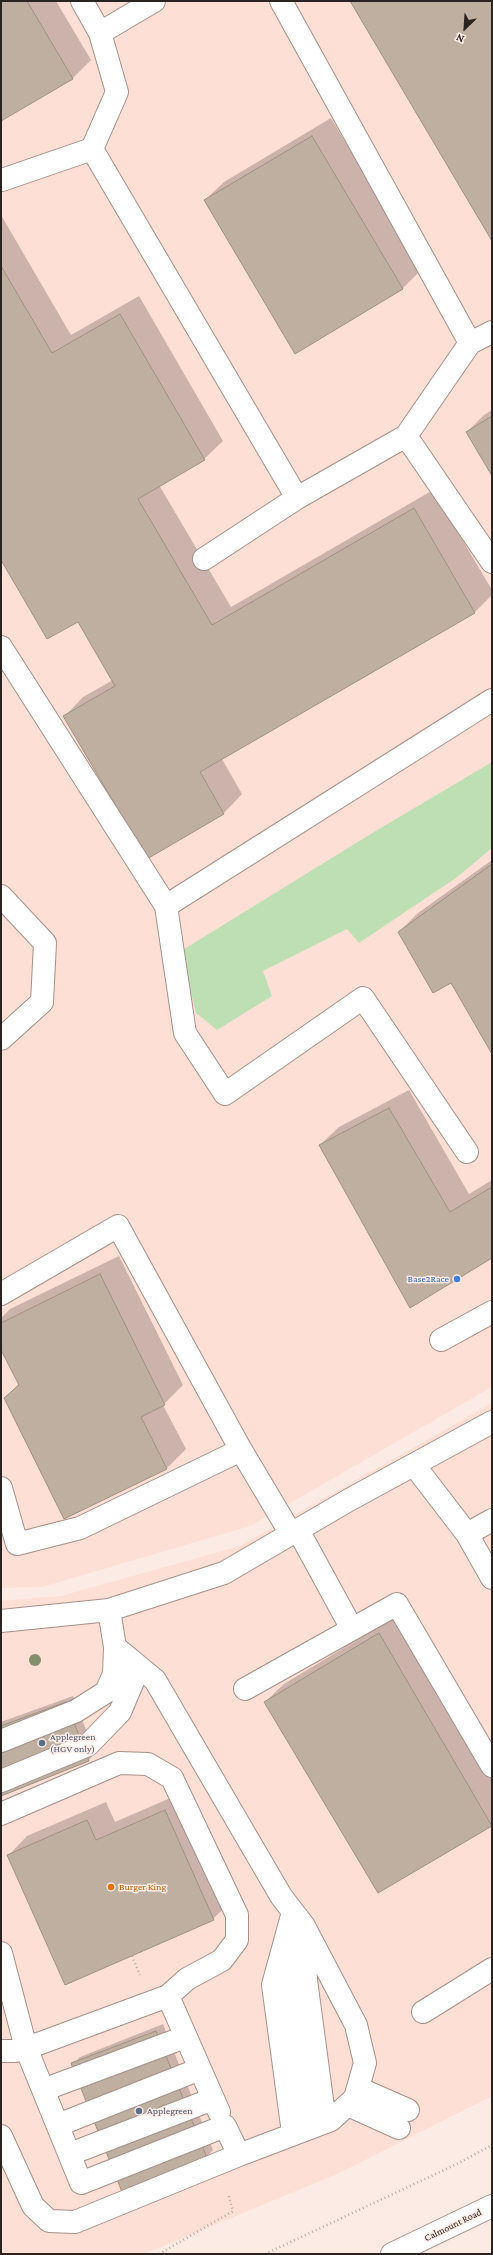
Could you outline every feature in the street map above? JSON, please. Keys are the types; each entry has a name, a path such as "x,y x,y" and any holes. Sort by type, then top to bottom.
{"street":[{"path":"2,180 92,149 117,92 100,33 82,1"},
{"path":"100,33 154,1"},
{"path":"281,1 470,343"},
{"path":"92,149 297,498"},
{"path":"204,559 297,498 406,436 470,343 492,332"},
{"path":"406,436 492,562"},
{"path":"1,647 166,906 185,1034 225,1094 363,998 466,1152"},
{"path":"166,906 492,700"},
{"path":"1,896 45,943 42,1002 1,1039"},
{"path":"1,1294 118,1226 241,1450 295,1532 352,1629"},
{"path":"441,1340 492,1312"},
{"path":"1,1621 109,1610 224,1573 492,1422"},
{"path":"1,1488 17,1544 80,1528 241,1450"},
{"path":"414,1465 467,1534 492,1578"},
{"path":"467,1534 492,1520"},
{"path":"245,1689 397,1604 492,1766"},
{"path":"1,1741 76,1711 106,1692 114,1674 115,1647 109,1610"},
{"path":"1,1781 88,1745 120,1712 134,1679 115,1647"},
{"path":"1,2136 33,2206 49,2221 75,2222 331,2120 353,2096 365,2063 356,2025 298,1919 281,1896 155,1680 115,1647"},
{"path":"1,1814 119,1763 148,1764 172,1778 237,1915 238,1940 222,1960 187,1979 168,1996 26,2048 15,2051 1,2051"},
{"path":"298,1919 272,1985 308,2128"},
{"path":"298,1919 306,1980 308,2128"},
{"path":"1,1953 26,2048 95,2214"},
{"path":"423,2012 492,1969"},
{"path":"168,1996 239,2156"},
{"path":"43,2090 185,2037"},
{"path":"58,2125 200,2069"},
{"path":"353,2096 404,2118"},
{"path":"70,2154 214,2099"},
{"path":"81,2183 226,2126"},
{"name":"Calmount Road","path":"392,2254 492,2206"}],"path":[{"path":"265,2254 459,2163 492,2145"},
{"path":"159,2254 233,2211 227,2191"}],"shaded area":[{"path":"1,1 492,1 492,1387 250,1526 42,1587 1,1588"},
{"path":"492,1403 492,2096 337,2174 144,2254 1,2254 1,1601 61,1596 240,1546"}],"green space":[{"path":"492,762 492,848 456,878 359,943 347,929 263,971 272,996 217,1030 196,1013 181,951 374,832"}],"building":[{"path":"1,1 27,1 73,79 1,121"},
{"path":"350,1 492,1 492,241"},
{"path":"312,136 403,289 295,354 204,200"},
{"path":"1,266 52,353 120,314 205,460 138,499 212,625 414,508 475,613 200,772 224,814 147,859 63,716 115,686 78,622 47,639 1,560"},
{"path":"492,416 492,476 466,432"},
{"path":"492,864 492,1054 451,983 433,993 398,932"},
{"path":"389,1108 450,1212 492,1187 492,1258 410,1308 319,1145"},
{"path":"100,1274 165,1405 141,1417 167,1469 64,1519 4,1398 19,1385 1,1350 1,1323"},
{"path":"379,1633 492,1826 378,1893 264,1702"},
{"name":"Applegreen (HGV only)","path":"66,1702 89,1761 1,1796 1,1726"},
{"name":"Burger King","path":"165,1810 214,1920 65,1985 7,1855 87,1820 96,1840"},
{"path":"156,2031 207,2158 122,2192 71,2063"}],"place":[{"name":"Base2Race","path":"457,1279"},
{"name":"Applegreen (HGV only)","path":"42,1743"},
{"name":"Burger King","path":"111,1887"},
{"name":"Applegreen","path":"139,2111"}]}
